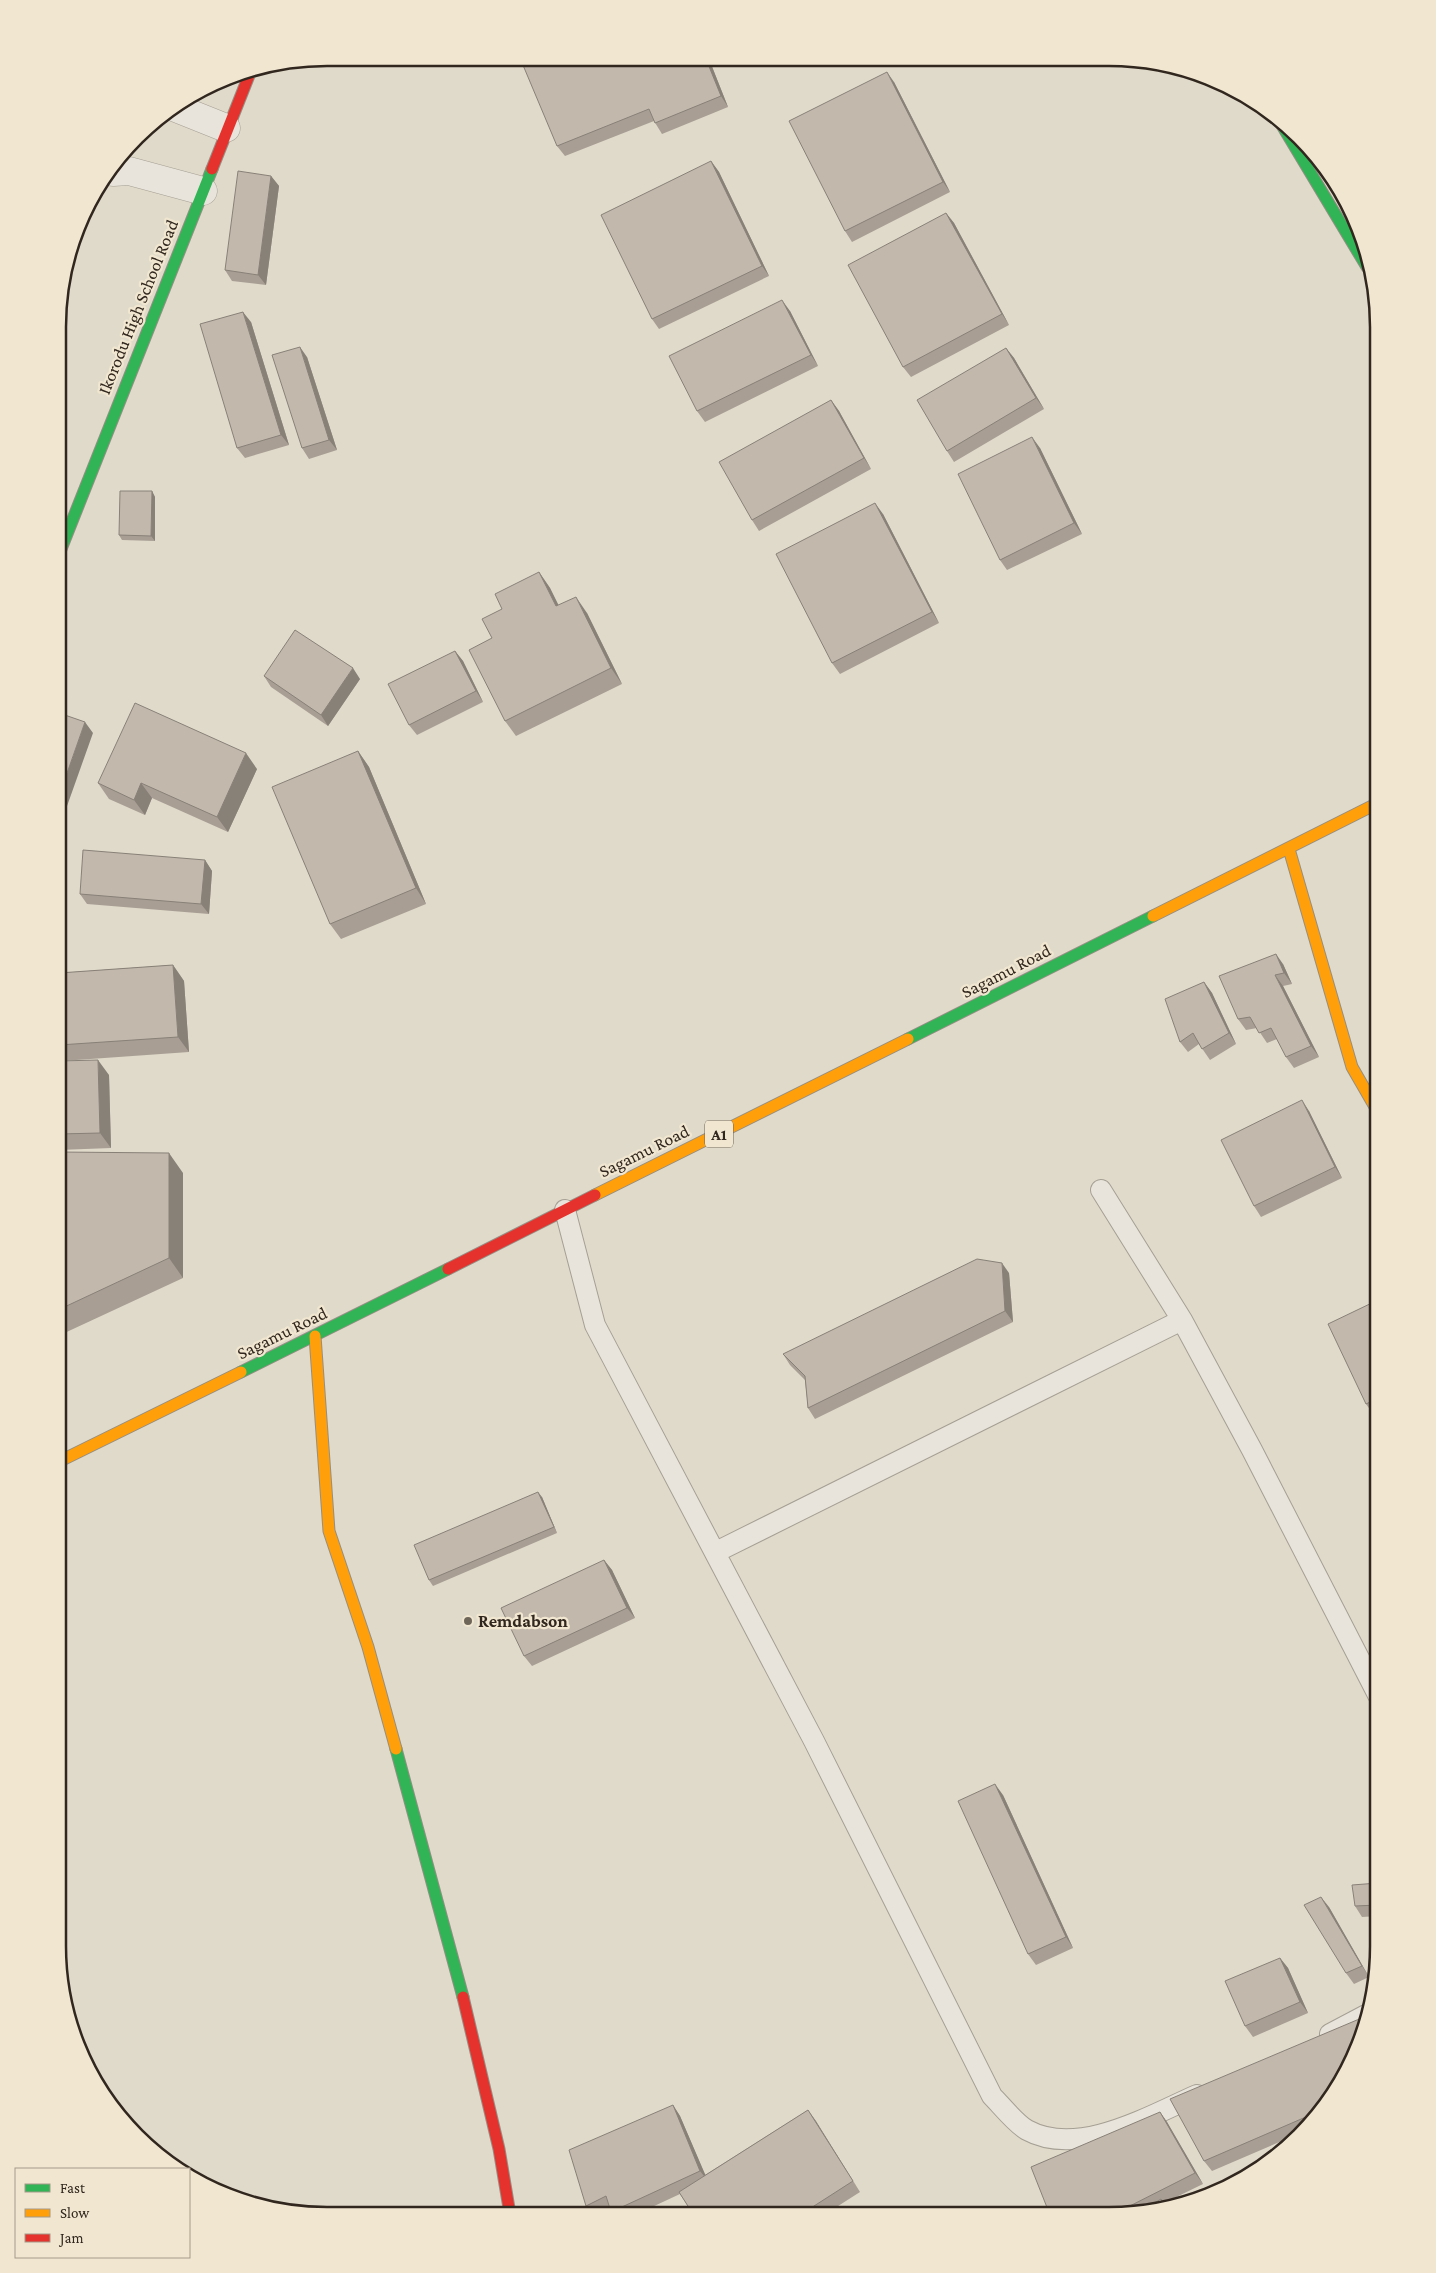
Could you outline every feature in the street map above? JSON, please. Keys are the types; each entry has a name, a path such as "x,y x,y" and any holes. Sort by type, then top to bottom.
{"main road":[{"name":"Ikorodu High School Road","path":"66,536 203,191 226,128 248,79"},
{"path":"1290,140 1361,258"},
{"name":"Sagamu Road","path":"66,1458 315,1336 1290,849 1370,807"},
{"path":"1290,849 1352,1067 1370,1098"},
{"path":"315,1336 329,1531 368,1648 415,1815 492,2120 509,2207"}],"street":[{"path":"182,110 226,128"},
{"path":"117,172 130,172 203,191"}],"lane":[{"path":"1101,1190 1182,1320 1252,1450 1370,1679"},
{"path":"565,1210 595,1325 676,1481 716,1552 823,1759 992,2096 1027,2130 1060,2140 1101,2136 1214,2087"},
{"path":"716,1552 1182,1320"},
{"path":"1317,2040 1360,2018"}],"building":[{"path":"523,66 709,66 721,96 655,123 649,109 557,146"},
{"path":"887,72 943,182 845,231 789,121"},
{"path":"711,161 762,266 652,319 601,215"},
{"path":"238,171 271,176 258,275 225,270"},
{"path":"946,213 1002,314 903,367 848,265"},
{"path":"782,300 811,355 697,411 669,356"},
{"path":"243,312 281,435 237,448 200,324"},
{"path":"300,347 329,440 302,448 272,355"},
{"path":"1006,348 1036,398 947,451 917,400"},
{"path":"831,400 864,458 752,520 719,462"},
{"path":"1032,437 1074,523 1000,560 958,474"},
{"path":"120,491 152,491 151,536 119,535"},
{"path":"875,503 932,612 832,663 776,554"},
{"path":"539,572 556,606 576,597 611,668 505,721 469,650 492,638 482,619 502,609 495,594"},
{"path":"295,630 353,668 321,715 264,676"},
{"path":"455,651 476,691 409,725 388,684"},
{"path":"135,703 246,753 217,817 141,783 134,800 98,783"},
{"path":"66,715 85,722 66,776"},
{"path":"358,751 416,888 330,924 272,787"},
{"path":"83,850 205,860 201,904 80,894"},
{"path":"1276,954 1284,973 1275,975 1311,1046 1286,1057 1271,1028 1259,1033 1250,1017 1238,1019 1219,976"},
{"path":"173,965 178,1037 66,1045 66,973"},
{"path":"1204,982 1229,1033 1202,1049 1193,1033 1180,1042 1165,999"},
{"path":"98,1060 100,1133 66,1134 66,1061"},
{"path":"1302,1100 1335,1167 1254,1206 1221,1140"},
{"path":"66,1152 169,1153 169,1258 66,1306"},
{"path":"977,1259 1002,1263 1005,1311 808,1408 805,1376 783,1354"},
{"path":"1370,1304 1370,1402 1366,1404 1328,1324"},
{"path":"538,1492 554,1527 429,1580 414,1545"},
{"path":"604,1560 627,1608 524,1656 501,1608"},
{"path":"995,1784 1066,1937 1028,1954 958,1801"},
{"path":"1370,1884 1370,1905 1355,1906 1352,1885"},
{"path":"1321,1897 1362,1966 1346,1973 1304,1905"},
{"path":"1280,1958 1300,2002 1245,2026 1225,1981"},
{"path":"1359,2019 1350,2046 1335,2076 1306,2117 1204,2161 1170,2099"},
{"path":"673,2105 700,2171 622,2207 609,2207 606,2196 586,2206 569,2150"},
{"path":"808,2110 853,2181 812,2207 689,2207 679,2192"},
{"path":"1160,2112 1195,2173 1130,2206 1047,2207 1031,2167"}],"traffic: fast":[{"path":"1292,142 1360,255"},
{"path":"66,536 212,169"},
{"path":"908,1039 1153,916"},
{"path":"241,1372 448,1269"},
{"path":"396,1749 463,1997"}],"traffic: slow":[{"path":"1153,916 1370,807"},
{"path":"1289,849 1352,1067 1370,1098"},
{"path":"595,1195 908,1039"},
{"path":"315,1336 329,1531 368,1647 396,1749"},
{"path":"66,1458 241,1372"}],"traffic: jam":[{"path":"212,169 248,78"},
{"path":"448,1269 595,1195"},
{"path":"463,1997 499,2149 509,2207"}],"place":[{"name":"Remdabson","path":"468,1621"}]}
